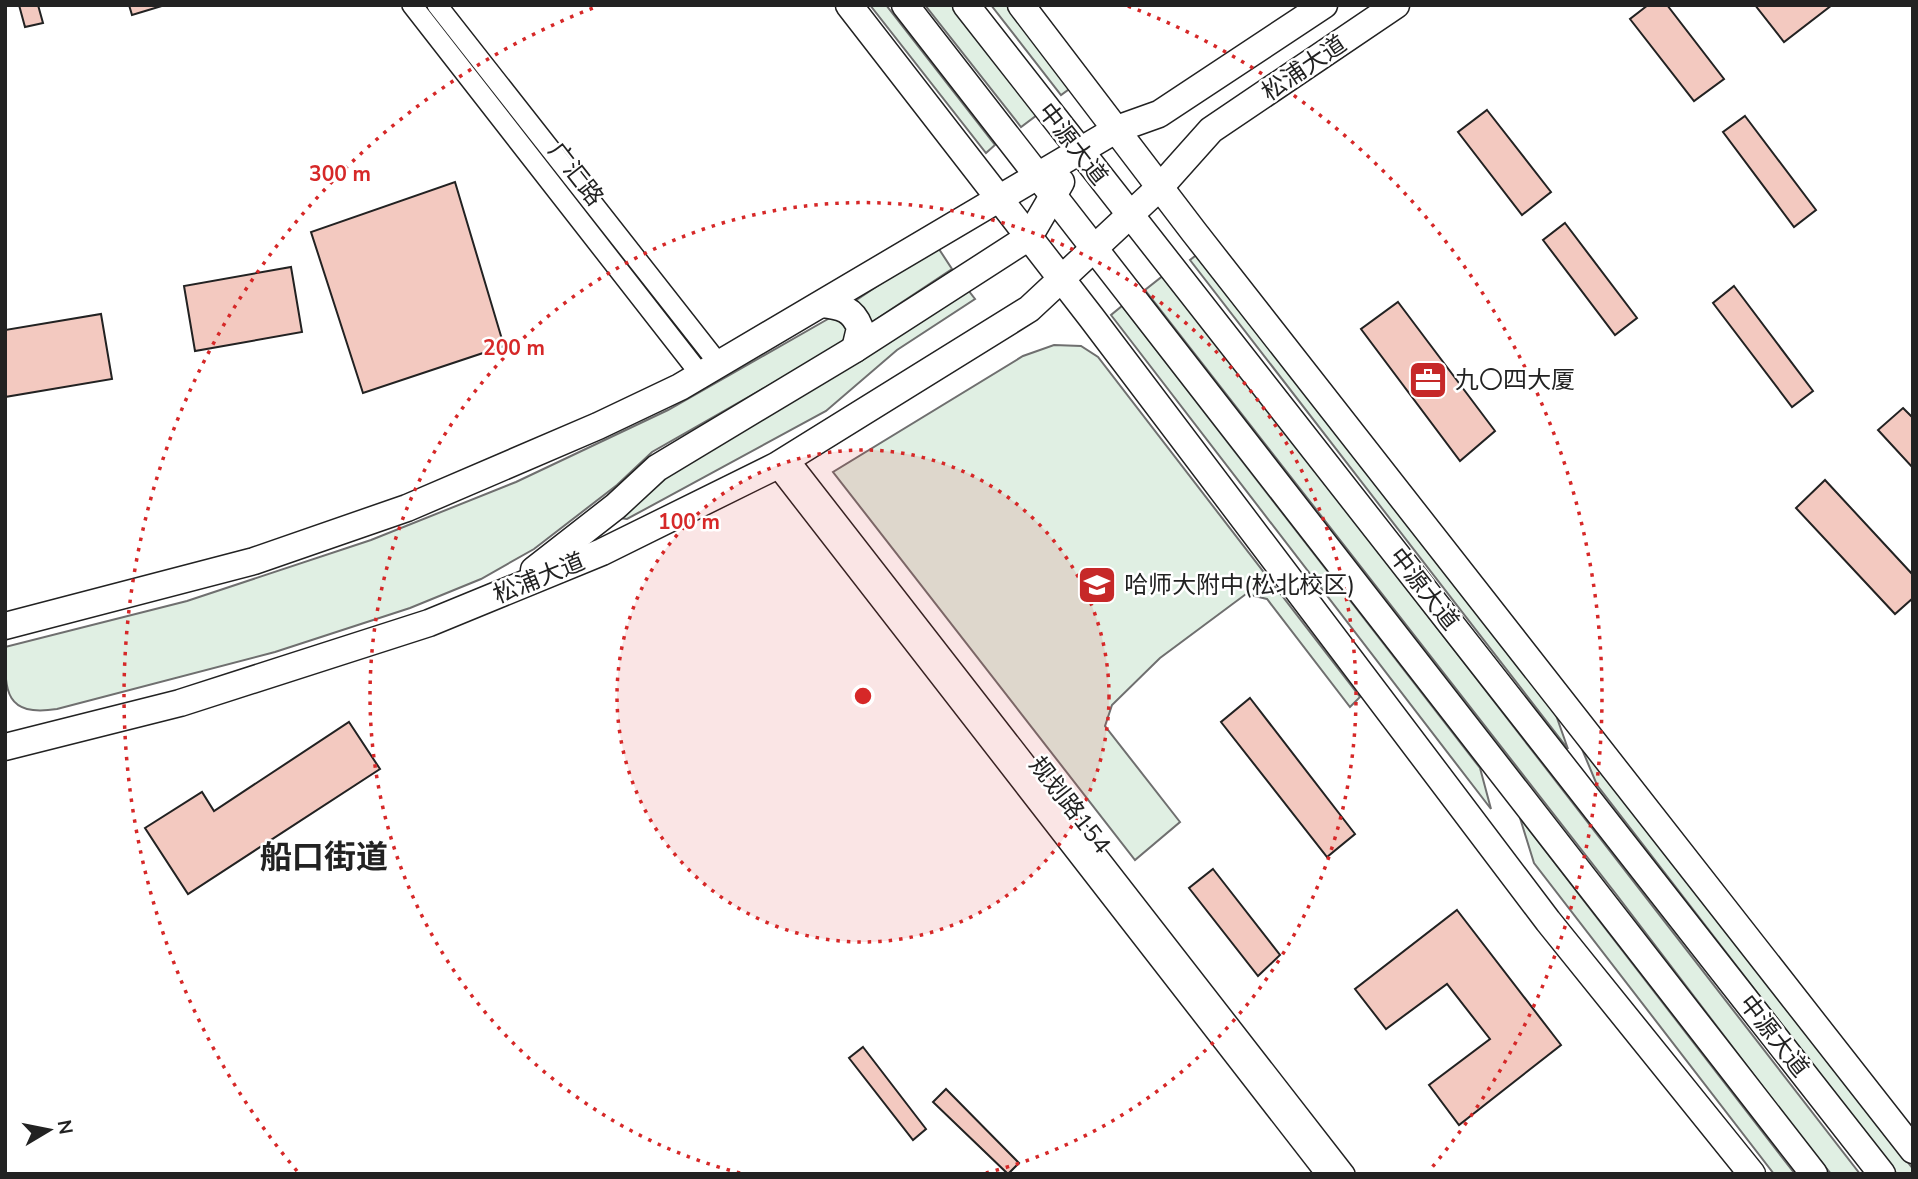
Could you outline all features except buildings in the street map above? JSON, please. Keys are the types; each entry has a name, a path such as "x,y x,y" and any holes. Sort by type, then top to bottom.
{"highway":[{"path":"849,5 1062,279 1548,921 1752,1174"},
{"name":"中源大道","path":"905,5 1814,1174"},
{"name":"中源大道","path":"966,5 1882,1174"},
{"name":"中源大道","path":"1021,5 1194,232 1913,1150"},
{"name":"松浦大道","path":"822,304 999,199 1045,186 1079,152 1117,129 1158,114 1324,5"},
{"name":"松浦大道","path":"5,747 180,703 306,665 429,623 602,552 782,462 1029,309 1161,186 1211,130 1396,5"},
{"path":"508,591 615,506 657,468 855,349 1029,237 1045,186"},
{"path":"5,626 254,561 407,508 598,426 710,369 822,304 840,306 853,314 860,328 855,349"}],"street":[{"name":"广汇路","path":"412,5 710,369"},
{"name":"广汇路","path":"437,5 710,369"},
{"name":"规划路154","path":"782,462 1326,1174"},
{"path":"782,462 1346,1174"}],"green space":[{"path":"870,5 886,5 995,145 986,153"},
{"path":"925,5 952,5 1037,115 1021,127"},
{"path":"991,5 1008,5 1072,87 1061,95"},
{"path":"937,246 952,269 869,324 855,301"},
{"path":"1199,253 1551,701 1568,749 1190,260"},
{"path":"1164,275 1860,1174 1831,1174 1808,1146 1616,894 1145,290"},
{"path":"965,286 975,299 897,350 826,411 627,519 618,518 646,481"},
{"path":"1122,306 1480,768 1491,809 1111,315"},
{"path":"835,315 843,318 849,335 840,345 652,452 617,485 534,549 481,579 410,608 275,652 57,709 27,709 11,698 7,688 5,647 187,601 371,540 516,482 668,410"},
{"path":"1054,345 1081,346 1098,357 1360,697 1350,707 1267,599 1246,594 1160,658 1112,705 1105,726 1180,822 1135,860 833,472 1023,356"},
{"path":"1574,730 1913,1169 1913,1174 1897,1174 1597,785"},
{"path":"1520,818 1795,1174 1774,1174 1534,863"}],"place":[{"name":"九〇四大厦","path":"1428,380"},
{"name":"哈师大附中(松北校区)","path":"1097,585"}],"district":[{"name":"船口街道","path":"324,857"}]}
